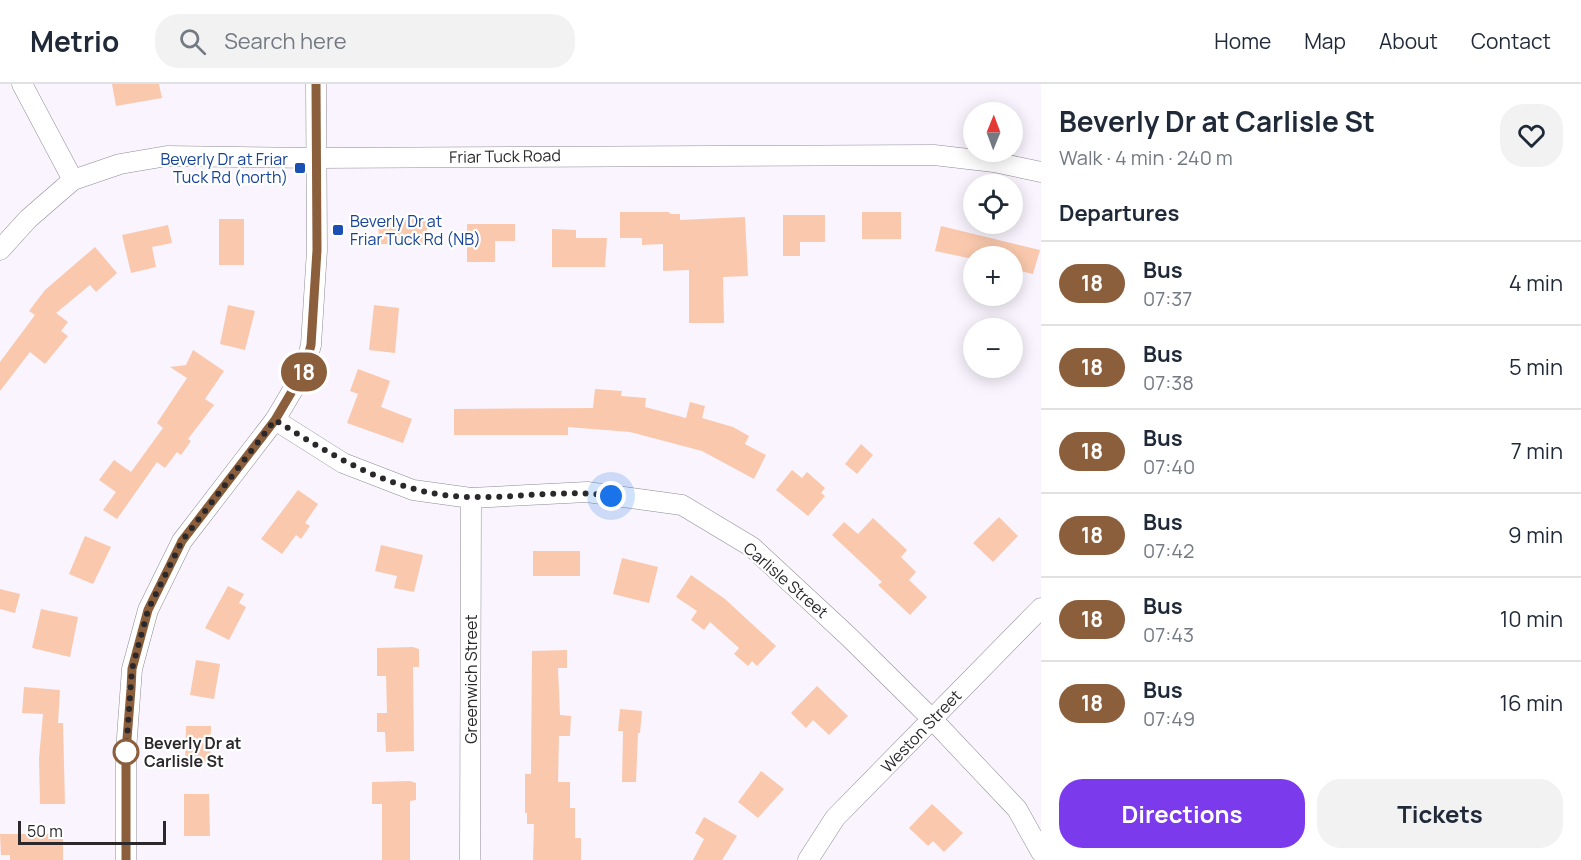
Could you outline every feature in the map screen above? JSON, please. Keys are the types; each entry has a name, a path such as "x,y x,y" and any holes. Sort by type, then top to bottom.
{"street":[{"path":"21,84 73,180"},
{"path":"126,860 126,751 131,681 148,610 182,541 275,420 304,371 314,325 316,84"},
{"name":"Friar Tuck Road","path":"0,250 28,219 73,180 120,164 167,156 315,158 934,155 994,162 1041,172"},
{"name":"Carlisle Street","path":"275,420 343,463 413,490 471,498 587,492 682,506 752,547 932,719 1017,809 1041,852"},
{"name":"Greenwich Street","path":"470,860 471,498"},
{"name":"Weston Street","path":"808,860 835,818 1041,608"}],"building":[{"path":"112,84 159,84 162,98 116,106"},
{"path":"620,212 669,212 680,214 680,220 745,217 748,276 723,277 724,323 689,323 689,270 663,271 663,244 642,245 642,238 620,238"},
{"path":"862,212 901,212 901,239 862,239"},
{"path":"783,215 825,215 825,242 800,242 800,256 783,256"},
{"path":"378,218 427,219 427,245 379,244"},
{"path":"219,219 244,219 244,265 219,265"},
{"path":"467,224 515,224 515,241 495,241 495,262 467,262"},
{"path":"168,225 172,243 152,247 156,267 131,273 122,235"},
{"path":"941,226 963,231 963,234 974,234 1040,250 1033,274 1023,272 1023,246 963,246 963,257 935,251"},
{"path":"552,229 576,230 576,238 607,238 605,267 552,267"},
{"path":"95,247 117,273 96,292 90,285 56,313 68,322 61,331 68,336 45,364 30,352 0,391 0,362 35,315 29,311 45,290"},
{"path":"228,305 255,311 245,350 220,344"},
{"path":"374,305 399,308 395,353 369,350"},
{"path":"193,350 224,371 205,399 214,405 188,439 191,441 181,455 177,452 165,468 157,462 117,519 103,510 116,492 99,480 114,460 131,472 163,428 157,423 187,378 170,367 186,365"},
{"path":"358,369 390,381 381,407 412,419 403,443 347,423 358,394 350,391"},
{"path":"595,389 622,391 621,396 646,398 645,407 686,418 690,402 705,406 702,418 733,427 749,436 745,444 766,455 754,479 702,451 630,432 568,427 568,435 454,435 454,409 593,408"},
{"path":"861,444 873,455 857,474 845,464"},
{"path":"792,470 802,478 807,472 825,488 821,493 825,496 808,516 776,490"},
{"path":"298,490 318,504 305,523 310,526 301,539 296,535 282,554 261,539"},
{"path":"999,517 1018,536 993,562 973,543"},
{"path":"873,518 907,550 901,557 916,572 909,580 927,597 910,615 878,585 882,582 832,535 844,522 858,534"},
{"path":"85,536 111,547 93,584 69,574"},
{"path":"381,545 423,555 414,592 394,588 397,576 375,571"},
{"path":"533,551 580,551 580,576 533,576"},
{"path":"622,558 658,567 649,603 613,594"},
{"path":"691,575 725,599 776,646 757,666 752,661 748,666 734,654 739,648 710,622 704,630 691,620 697,611 676,597"},
{"path":"228,586 244,594 239,603 246,607 229,640 205,628"},
{"path":"0,589 20,594 15,613 0,609"},
{"path":"41,609 78,617 70,657 32,648"},
{"path":"413,647 419,649 419,667 413,667 414,751 386,752 385,732 377,732 377,713 387,713 386,676 377,676 377,648"},
{"path":"567,650 567,668 558,668 560,715 571,716 570,736 559,736 558,782 570,782 570,808 575,808 575,838 581,838 581,860 533,860 534,824 527,824 527,813 525,813 525,774 531,774 532,651"},
{"path":"196,660 220,664 214,699 190,695"},
{"path":"817,686 848,716 829,735 813,720 806,728 791,713"},
{"path":"24,687 60,690 58,723 63,723 65,804 40,804 39,758 43,714 22,713"},
{"path":"620,709 642,711 640,733 638,733 636,782 622,782 623,731 618,731"},
{"path":"186,726 211,726 210,764 185,764"},
{"path":"761,771 784,789 758,818 738,802"},
{"path":"410,781 416,783 416,800 410,801 410,860 382,860 382,804 372,804 372,782"},
{"path":"184,794 209,794 210,836 184,836"},
{"path":"932,804 963,833 944,852 933,841 928,846 909,828"},
{"path":"704,817 737,836 722,860 693,860 704,839 695,833"},
{"path":"0,834 63,834 63,860 10,860 10,855 1,855"}],"bus line":[{"name":"18","path":"126,860 126,751 132,669 148,610 182,541 275,420 304,371 311,345 317,250 316,84"}],"place":[{"name":"Beverly Dr at Friar Tuck Rd (north)","path":"300,168"},
{"name":"Beverly Dr at Friar Tuck Rd (NB)","path":"338,230"},
{"name":"Beverly Dr at Carlisle St","path":"126,752"}],"route":[{"path":"126,752 132,669 148,610 182,541 275,420 343,463 413,490 471,498 587,492 611,496"}]}
